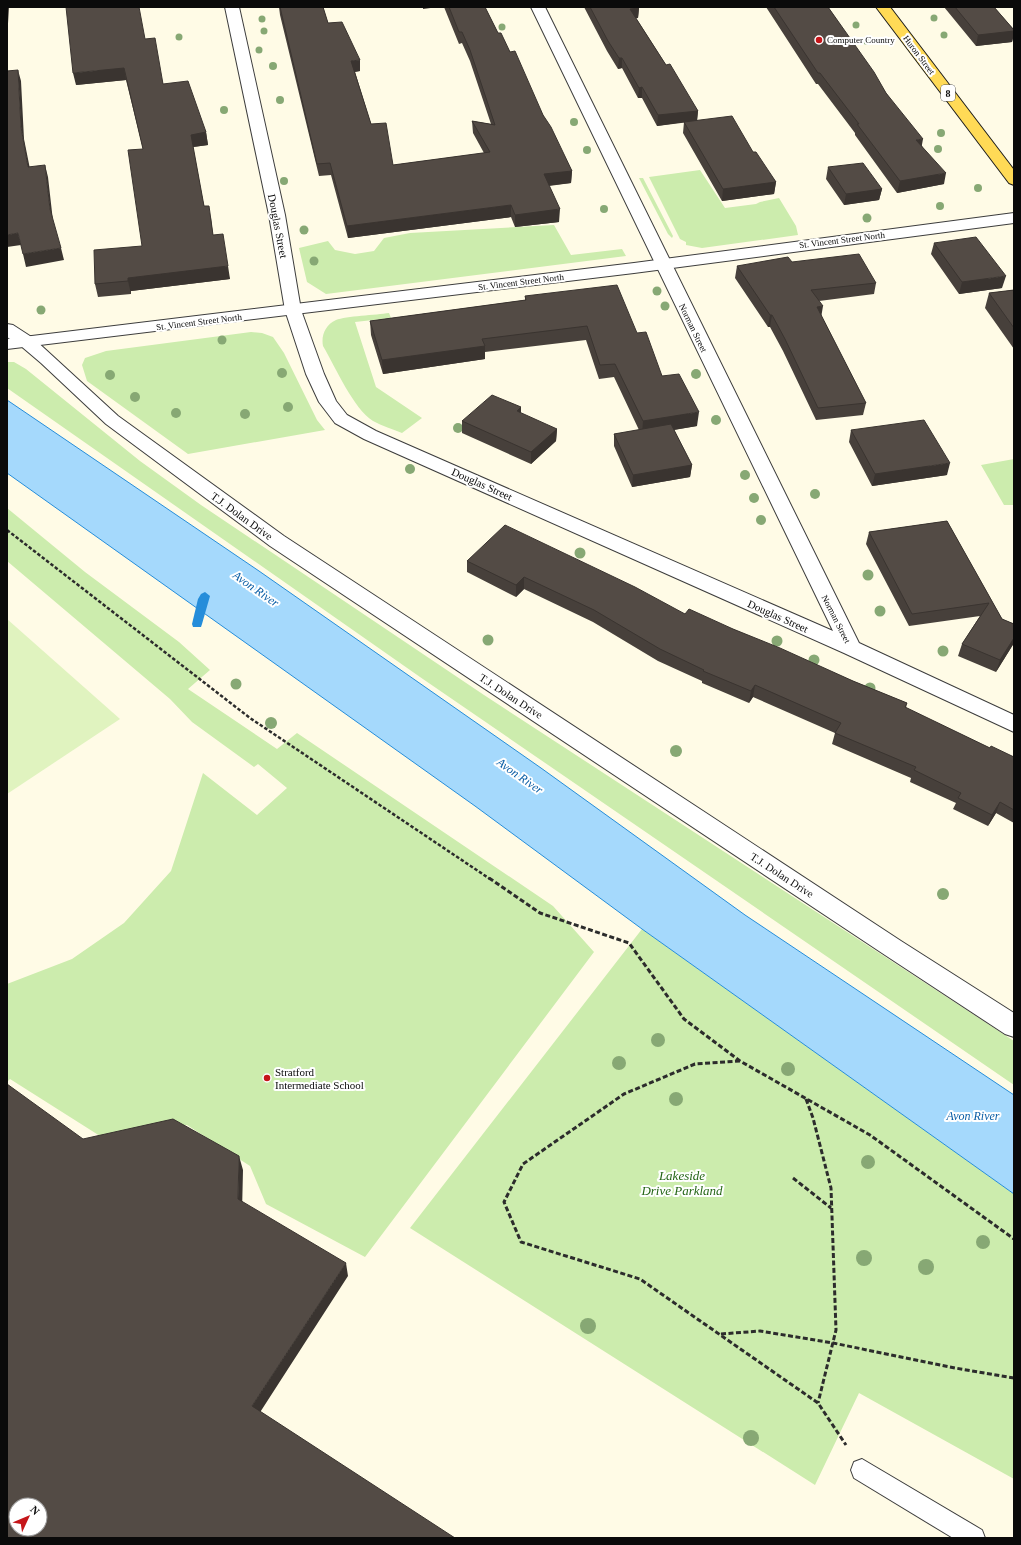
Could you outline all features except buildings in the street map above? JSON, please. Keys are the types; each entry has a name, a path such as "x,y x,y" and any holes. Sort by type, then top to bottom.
{"main road":[{"name":"Huron Street","path":"883,7 1014,180"}],"street":[{"name":"Douglas Street","path":"232,7 277,215 293,310 315,374 328,402 341,419 370,435 851,648 1014,724"},
{"name":"Norman Street","path":"538,7 662,264 851,648"},
{"name":"St. Vincent Street North","path":"17,343 662,264 1014,218"},
{"name":"T.J. Dolan Drive","path":"7,329 17,343 112,420 277,541 893,948 1014,1026"}],"lane":[{"path":"862,1470 974,1538"}],"path":[{"path":"7,530 250,718 540,913 629,943 684,1019 740,1061 870,1135 1014,1239"},
{"path":"740,1061 695,1064 624,1094 523,1164 504,1202 521,1242 640,1279 818,1403 862,1470"},
{"path":"805,1098 813,1118 831,1188 832,1208 836,1330 818,1403"},
{"path":"793,1178 832,1208"},
{"path":"720,1334 760,1331 833,1343 955,1368 1014,1378"}],"green space":[{"path":"700,170 725,208 756,204 779,198 796,226 798,235 702,248 686,245 686,242 680,239 649,177"},
{"path":"639,178 643,178 673,236 672,238 668,234"},
{"path":"554,225 571,255 622,249 626,256 326,294 307,282 299,248 328,241 335,250 355,254 374,251 384,238 410,233"},
{"path":"389,313 391,318 355,322 376,387 422,418 402,433 373,421 366,415 352,397 323,346 323,335 325,331 332,322 336,320"},
{"path":"251,332 262,333 273,337 284,353 317,420 325,430 188,454 87,381 82,365 85,358 106,351"},
{"path":"7,362 14,362 26,369 140,461 201,505 484,695 1014,1041 1014,1085 420,677 7,388"},
{"path":"1014,459 1014,507 1013,505 1004,505 981,465"},
{"path":"7,508 85,572 179,642 210,670 188,689 277,749 297,733 553,906 594,952 365,1257 266,1204 250,1166 187,1125 100,1136 10,1079 7,1082 7,984 72,959 124,923 171,871 203,773 257,815 287,788 258,764 254,767 192,722 170,699 7,561"},
{"path":"7,619 120,719 7,794"},
{"name":"Lakeside Drive Parkland","path":"642,929 1014,1194 1014,1479 859,1393 815,1485 410,1228"}],"water":[{"name":"Avon River","path":"7,400 259,571 541,768 745,915 1014,1095 1014,1194 642,929 475,806 7,473"}],"waterway":[{"path":"197,624 205,596"}],"place":[{"name":"Computer Country","path":"819,40"},
{"name":"Stratford Intermediate School","path":"267,1078"}]}
